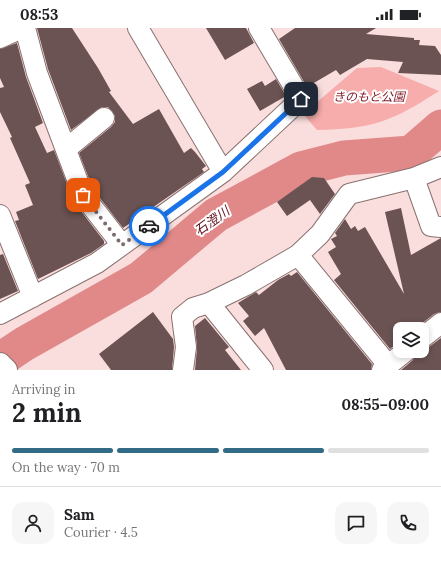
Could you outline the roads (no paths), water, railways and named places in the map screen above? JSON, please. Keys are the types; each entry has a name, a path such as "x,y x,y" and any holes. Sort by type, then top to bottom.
{"street":[{"path":"0,38 22,28"},
{"path":"25,28 37,73 83,195 122,245"},
{"path":"138,28 223,172"},
{"path":"0,314 97,263 223,172 301,99 259,28"},
{"path":"66,149 104,118"},
{"path":"183,370 186,347 182,316 193,308 209,304 246,285 298,255 320,234 350,194 414,178 441,167"},
{"path":"414,178 431,226 441,227"},
{"path":"0,215 33,297"},
{"path":"298,255 385,368 397,358"},
{"path":"209,304 263,370"},
{"path":"429,332 441,323"},
{"path":"0,364 6,370"}],"waterway":[{"name":"石澄川","path":"0,360 24,344 141,278 216,215 301,169 344,158 411,153 441,127"}],"park label":[{"name":"きのもと公園","path":"369,96"}]}
